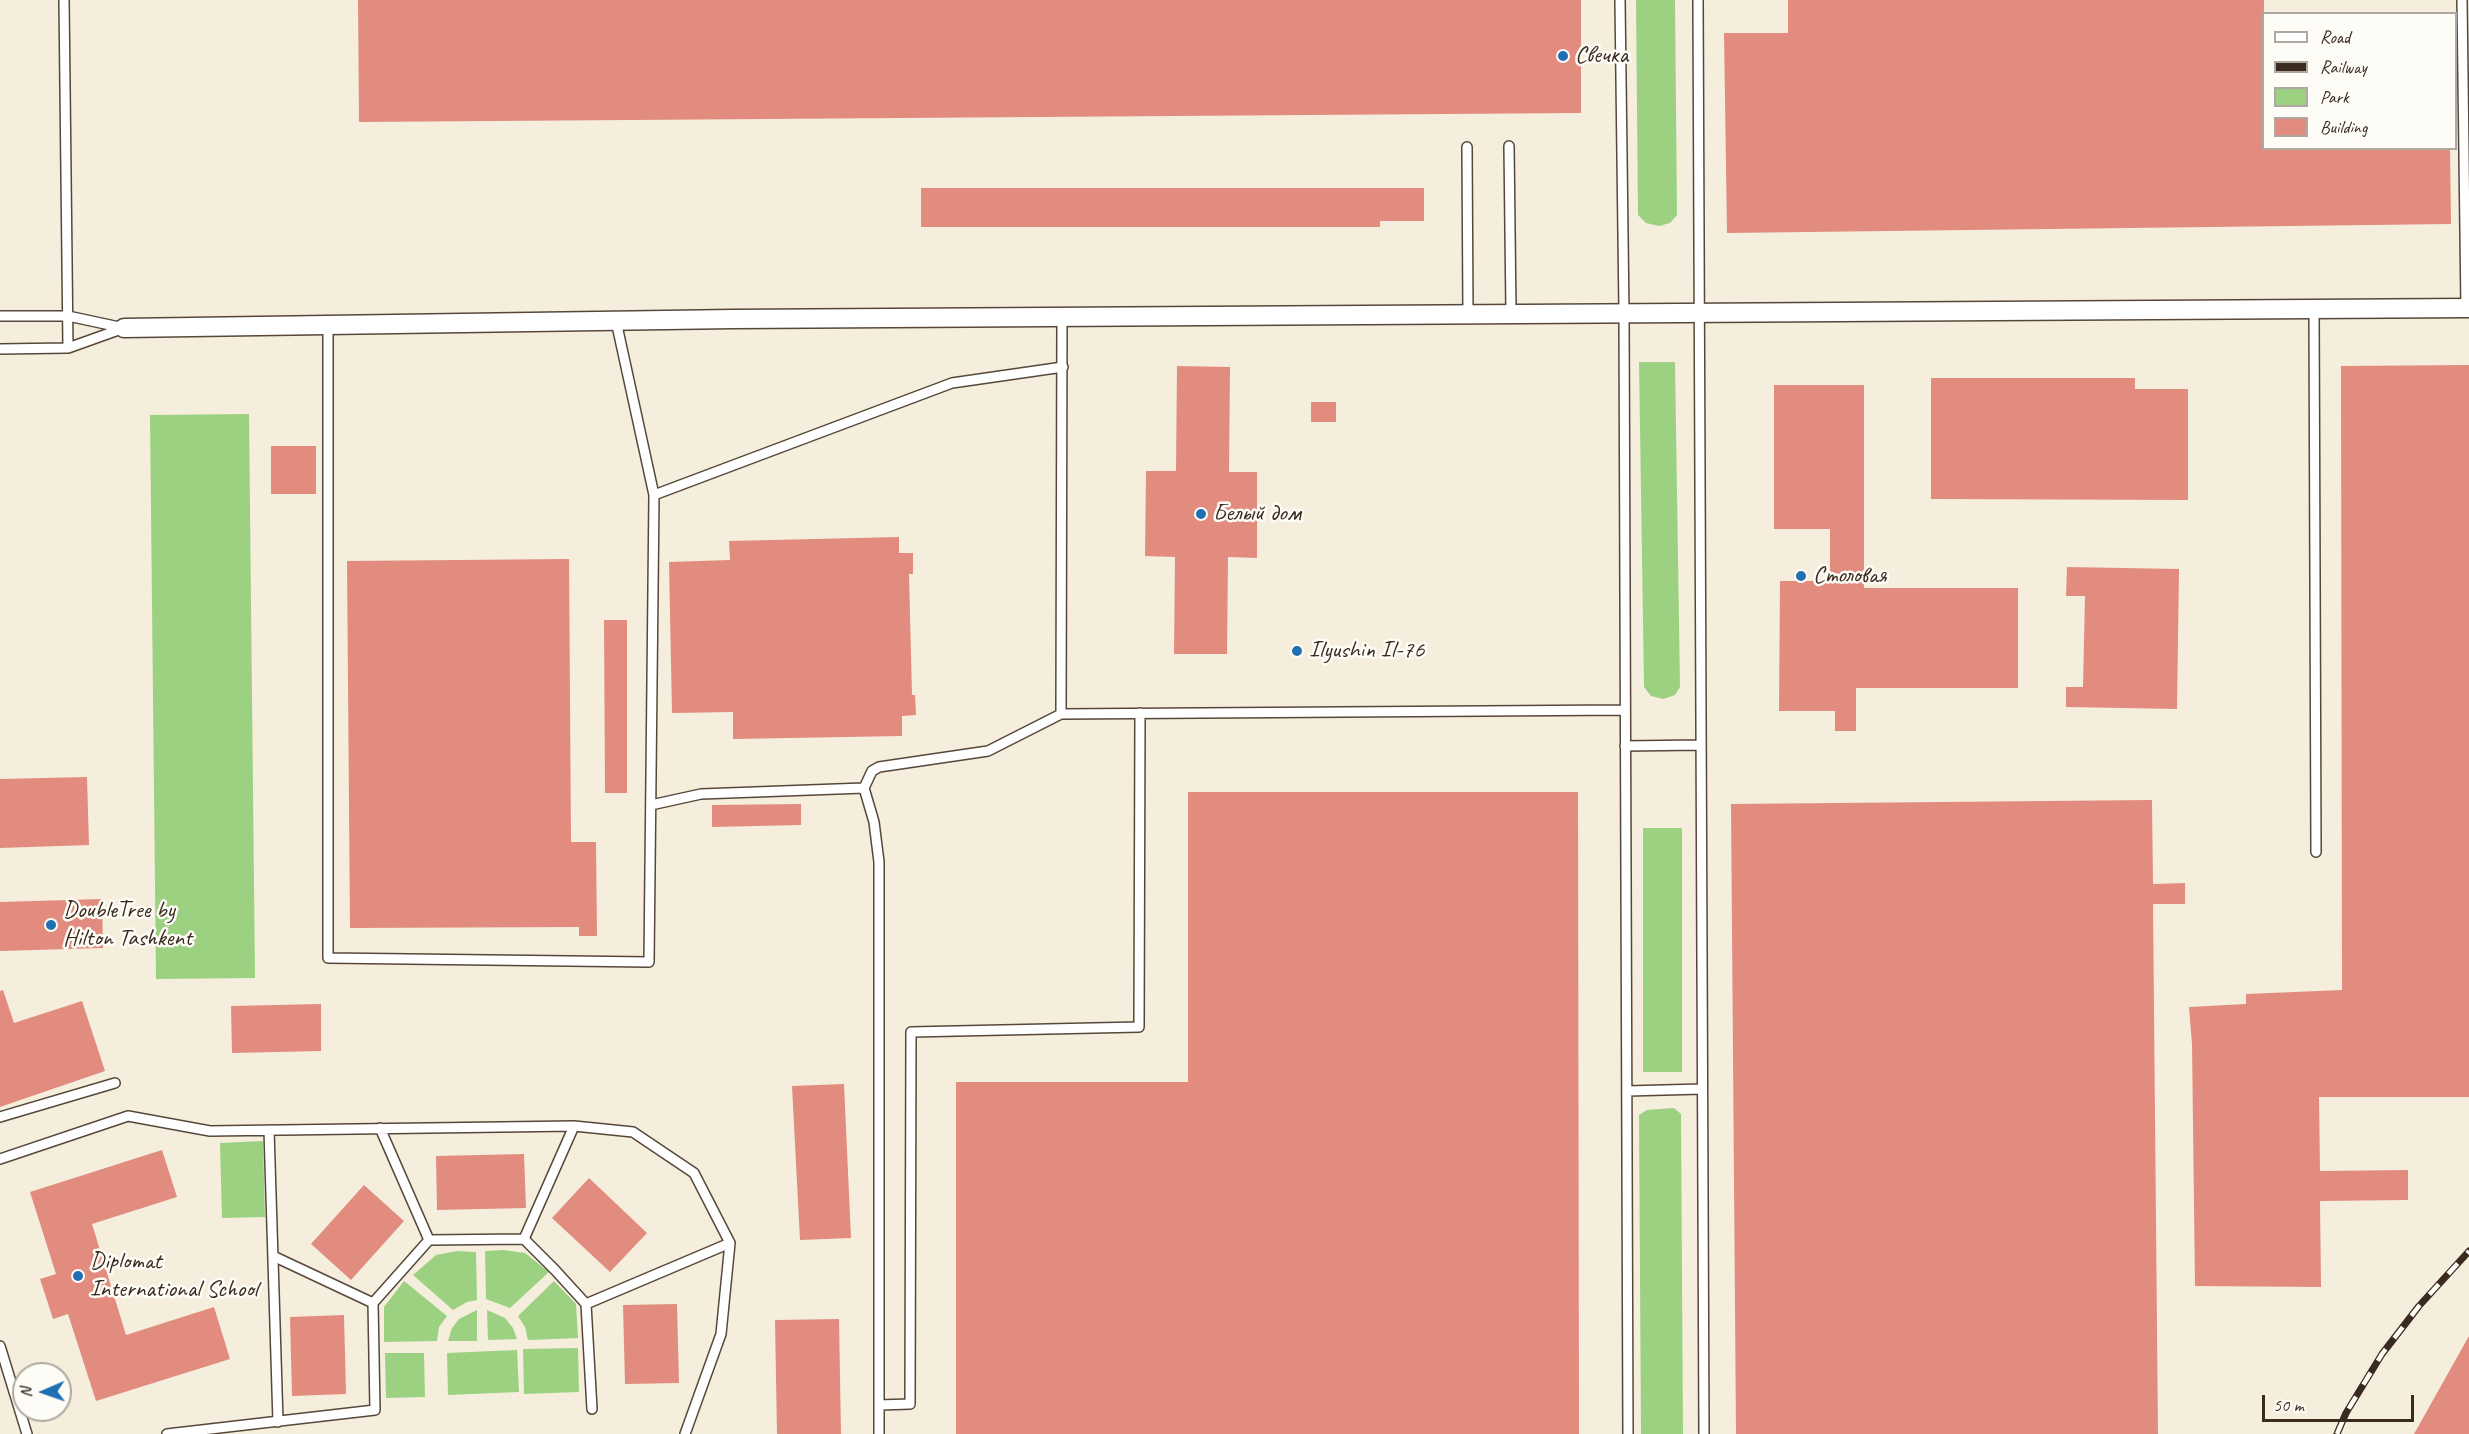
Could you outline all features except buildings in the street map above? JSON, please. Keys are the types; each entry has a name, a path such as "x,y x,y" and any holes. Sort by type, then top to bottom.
{"street":[{"path":"124,327 1062,316 2468,309"}],"lane":[{"path":"64,0 68,348"},
{"path":"1620,0 1624,312 1628,1434"},
{"path":"1698,0 1704,1434"},
{"path":"2462,0 2468,309"},
{"path":"1509,146 1510,313"},
{"path":"1467,147 1468,314"},
{"path":"2314,308 2316,852"},
{"path":"0,316 68,316 124,327"},
{"path":"1061,714 1062,316"},
{"path":"328,325 328,958 649,962 654,495 616,321"},
{"path":"0,349 68,348 124,327"},
{"path":"654,495 952,382 1062,367"},
{"path":"879,1434 879,862 874,822 864,788 872,771 879,766 988,751 1061,714 1625,710"},
{"path":"879,1405 910,1404 911,1032 1139,1027 1140,713"},
{"path":"1625,746 1700,745"},
{"path":"651,805 701,794 864,788"},
{"path":"0,1118 115,1083"},
{"path":"1627,1091 1702,1089"},
{"path":"0,1159 128,1116 210,1131 574,1126 633,1132 694,1173 730,1243 721,1334 684,1434"},
{"path":"524,1239 574,1126"},
{"path":"380,1128 429,1240"},
{"path":"269,1130 278,1422"},
{"path":"167,1434 375,1410 372,1303 429,1240 524,1239 586,1304 592,1409"},
{"path":"586,1304 730,1243"},
{"path":"273,1256 372,1303"},
{"path":"0,1346 27,1434"}],"green space":[{"path":"1636,0 1675,0 1677,215 1670,223 1659,226 1646,223 1638,215"},
{"path":"1639,362 1675,362 1680,687 1675,695 1663,699 1651,696 1644,687"},
{"path":"249,414 255,978 156,979 150,415"},
{"path":"1643,828 1682,828 1682,1072 1643,1072"},
{"path":"1674,1108 1681,1114 1683,1434 1641,1434 1639,1115 1647,1110"},
{"path":"263,1141 265,1217 222,1218 220,1143"},
{"path":"504,1250 525,1253 549,1272 510,1308 486,1299 485,1251"},
{"path":"457,1251 476,1252 477,1300 467,1302 453,1310 413,1275 436,1255"},
{"path":"404,1281 447,1316 439,1327 437,1341 384,1342 384,1307"},
{"path":"554,1281 576,1304 578,1338 528,1340 525,1327 518,1316"},
{"path":"477,1310 477,1341 448,1341 452,1328 459,1319"},
{"path":"487,1310 505,1318 513,1328 517,1339 488,1340"},
{"path":"578,1348 579,1392 524,1394 523,1349"},
{"path":"517,1350 519,1392 448,1395 447,1353"},
{"path":"385,1353 424,1353 425,1397 386,1398"}],"railway":[{"path":"2337,1434 2346,1413 2382,1354 2419,1306 2469,1251"}],"place":[{"name":"Свечка","path":"1563,56"},
{"name":"Белый дом","path":"1201,514"},
{"name":"Столовая","path":"1801,576"},
{"name":"Ilyushin Il-76","path":"1297,651"},
{"name":"DoubleTree by Hilton Tashkent","path":"51,925"},
{"name":"Diplomat International School","path":"78,1276"}]}
